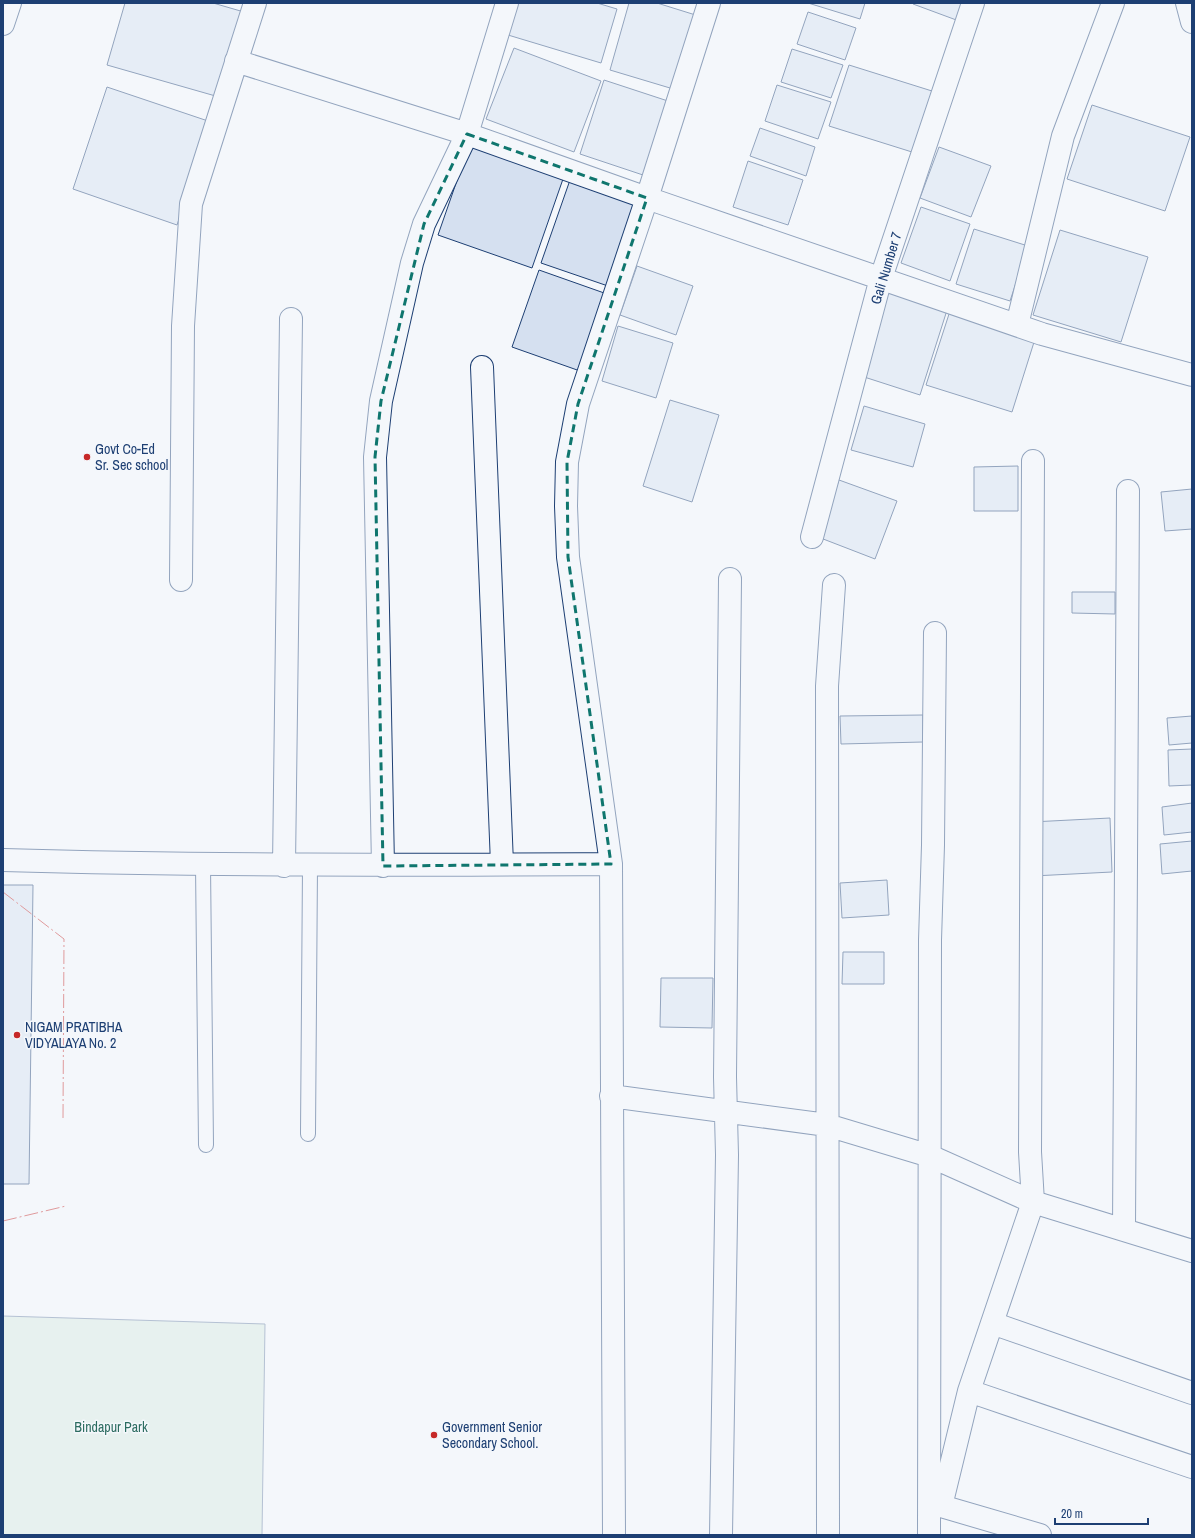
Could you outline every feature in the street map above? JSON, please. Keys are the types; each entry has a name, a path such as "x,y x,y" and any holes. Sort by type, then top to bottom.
{"street":[{"path":"3,24 10,3"},
{"path":"181,580 183,326 191,204 255,3"},
{"path":"384,866 376,457 381,401 412,263 424,224 467,134 506,3"},
{"path":"614,1535 611,864 568,557 566,506 568,462 578,404 647,198 709,3"},
{"name":"Gali Number 7","path":"812,537 881,278 973,3"},
{"path":"1017,325 1063,136 1113,3"},
{"path":"1187,3 1192,22"},
{"path":"236,61 467,134 647,198 1042,334 1192,375"},
{"path":"284,866 291,319"},
{"path":"482,367 502,864"},
{"path":"1033,461 1030,1152 1033,1202 969,1392 941,1506 1040,1535"},
{"path":"1124,1230 1128,491"},
{"path":"721,1535 727,1155 726,1111 730,579"},
{"path":"828,1535 827,686 834,585"},
{"path":"929,1535 930,940 933,845 934,633"},
{"path":"3,860 284,866 611,864"},
{"path":"611,1096 827,1125 930,1156 1033,1202 1192,1251"},
{"path":"992,1323 1192,1393"},
{"path":"969,1392 1192,1467"}],"lane":[{"path":"203,865 206,1145"},
{"path":"308,1134 310,866"}],"highlighted area":[{"path":"467,134 647,198 578,404 567,462 568,557 611,864 383,866 375,457 381,401 424,224"}],"green space":[{"name":"Bindapur Park","path":"3,1316 265,1324 262,1535 3,1535"}],"building":[{"path":"125,3 213,3 244,12 219,97 107,65"},
{"path":"517,3 597,3 617,9 601,63 508,35"},
{"path":"629,3 657,3 702,17 680,91 610,70"},
{"path":"808,3 865,3 860,19"},
{"path":"913,3 966,3 959,21"},
{"path":"808,12 856,28 845,60 797,44"},
{"path":"514,48 601,81 574,152 486,119"},
{"path":"792,49 843,65 831,98 781,82"},
{"path":"849,65 932,91 912,152 829,126"},
{"path":"604,80 674,103 649,177 580,154"},
{"path":"777,85 831,102 818,139 765,121"},
{"path":"107,87 211,122 177,225 73,189"},
{"path":"1092,105 1190,137 1165,211 1067,179"},
{"path":"760,128 815,147 806,176 750,156"},
{"path":"469,146 563,179 532,268 438,235"},
{"path":"939,147 991,166 971,217 920,198"},
{"path":"748,161 803,180 788,225 733,207"},
{"path":"570,180 637,204 608,286 541,263"},
{"path":"921,207 970,224 950,281 901,263"},
{"path":"974,229 1028,246 1010,301 956,284"},
{"path":"1060,230 1148,257 1121,342 1033,315"},
{"path":"637,266 693,286 676,335 620,315"},
{"path":"539,270 607,294 580,371 512,347"},
{"path":"886,287 948,307 920,395 858,375"},
{"path":"950,311 1035,339 1012,412 926,385"},
{"path":"618,326 673,343 656,398 602,381"},
{"path":"670,400 719,415 692,502 643,486"},
{"path":"864,406 925,424 913,467 851,450"},
{"path":"1018,466 1018,511 974,511 974,467"},
{"path":"839,480 897,501 875,559 818,537"},
{"path":"1192,489 1192,529 1165,531 1161,492"},
{"path":"1072,592 1115,592 1115,614 1072,613"},
{"path":"923,715 923,742 841,744 840,716"},
{"path":"1192,716 1192,743 1169,745 1167,718"},
{"path":"1192,749 1192,785 1169,786 1168,750"},
{"path":"1192,803 1192,832 1164,835 1162,807"},
{"path":"1110,818 1112,872 1033,876 1031,822"},
{"path":"1192,841 1192,871 1162,874 1160,844"},
{"path":"887,880 889,915 842,918 840,883"},
{"name":"NIGAM PRATIBHA VIDYALAYA No. 2","path":"3,885 33,885 29,1184 3,1184"},
{"path":"843,952 884,952 884,984 842,984"},
{"path":"661,978 713,978 712,1028 660,1027"}],"power":[{"path":"3,892 64,939 63,1118"},
{"path":"3,1221 66,1206"}],"place":[{"name":"Govt Co-Ed Sr. Sec school","path":"87,457"},
{"name":"NIGAM PRATIBHA VIDYALAYA No. 2","path":"17,1035"},
{"name":"Government Senior Secondary School.","path":"434,1435"}]}
